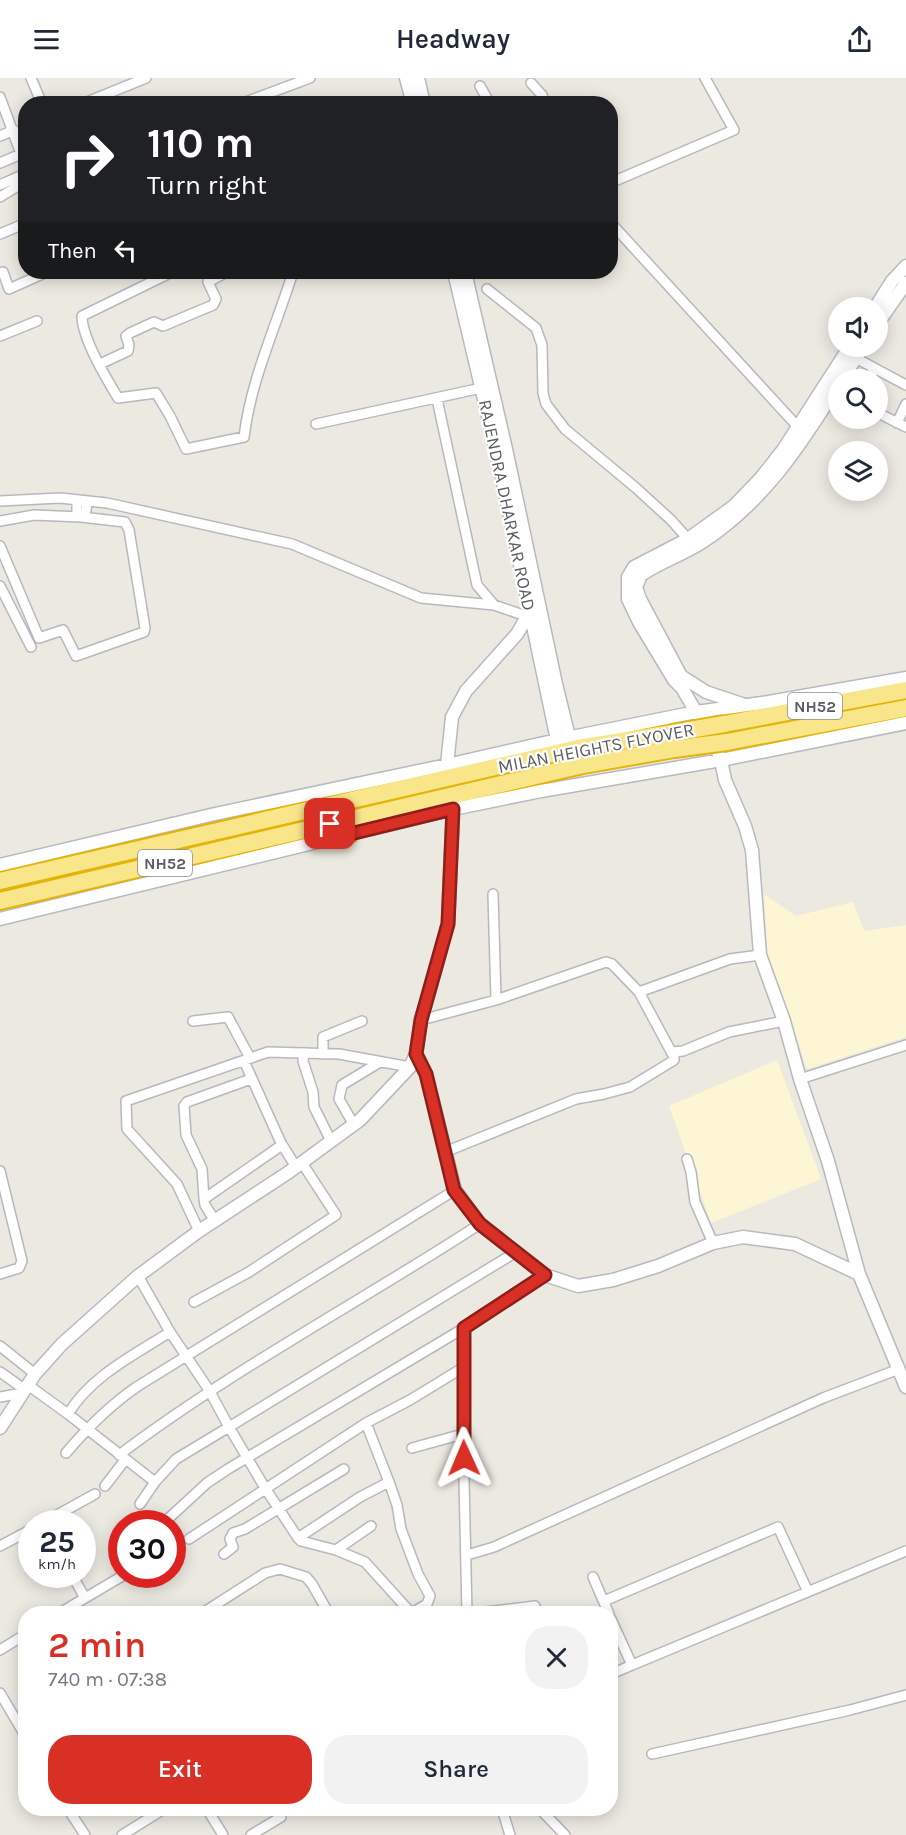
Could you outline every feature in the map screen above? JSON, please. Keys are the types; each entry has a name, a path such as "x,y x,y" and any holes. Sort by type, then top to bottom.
{"highway":[{"name":"MILAN HEIGHTS FLYOVER","path":"0,881 288,815 332,797 426,783 578,748 906,690"},
{"name":"MILAN HEIGHTS FLYOVER","path":"330,824 583,765 727,742 906,708"},
{"path":"330,824 350,834"},
{"name":"NH52","path":"0,901 330,824"}],"street":[{"path":"31,78 39,96"},
{"path":"102,96 146,78"},
{"path":"273,78 278,88"},
{"path":"259,96 310,78"},
{"path":"406,78 417,96"},
{"path":"418,78 420,96"},
{"path":"618,180 734,130 705,78"},
{"path":"531,83 542,96"},
{"path":"480,86 486,96"},
{"path":"0,97 18,142"},
{"path":"0,136 14,130"},
{"path":"0,163 18,159"},
{"path":"0,185 18,177"},
{"path":"0,197 18,186"},
{"path":"0,234 18,226"},
{"path":"618,231 798,427"},
{"path":"882,297 892,281 906,266"},
{"path":"0,273 3,272 9,289"},
{"path":"0,296 9,289 31,279"},
{"path":"158,279 82,316 84,332 118,398 156,393 186,449 244,437 248,407 290,279"},
{"path":"100,364 128,351 126,336 130,333 154,322 163,326 213,305 216,299 208,282 214,279"},
{"name":"RAJENDRA DHARKAR ROAD","path":"456,279 486,387"},
{"name":"RAJENDRA DHARKAR ROAD","path":"466,279 532,610 563,738"},
{"path":"888,309 906,283"},
{"path":"487,289 536,328 542,345 543,393 546,404 565,429 636,488 688,539"},
{"path":"0,336 38,321"},
{"path":"848,357 779,473 747,509 700,543 641,574 636,587 639,599 696,712 707,722 721,760 725,780 745,826 752,849 760,955 784,1020 800,1079 828,1161 859,1274 906,1387"},
{"path":"856,357 906,385"},
{"path":"316,424 486,387"},
{"path":"747,705 674,680 639,622 628,598 628,578 634,567 688,539 735,506 760,479 798,427 811,417 828,397"},
{"path":"437,399 477,585 494,605"},
{"path":"888,418 902,425 906,404"},
{"path":"0,501 39,499 107,503 292,544 421,598 532,610 518,634 466,691 452,717 447,765"},
{"path":"39,499 42,515"},
{"path":"81,517 86,512 82,500"},
{"path":"0,521 30,515 121,520 127,525 145,628 142,633 76,656 63,630 39,638 0,546"},
{"path":"0,586 30,647"},
{"path":"0,865 215,814 332,797 447,765 563,738 696,712 906,678"},
{"path":"696,712 693,722 707,762 725,780"},
{"path":"0,919 453,809 541,791 721,760 906,723"},
{"path":"0,1428 35,1374 62,1344 138,1276 199,1231 299,1165 354,1125 410,1067 416,1054 421,1020 448,924 453,809"},
{"path":"493,894 496,1000"},
{"path":"639,992 730,959 760,955"},
{"path":"421,1020 496,1000 606,962 612,964 639,992 674,1060 630,1087 576,1099 445,1152"},
{"path":"193,1021 228,1017 247,1059 251,1078 282,1145 336,1215 249,1272 194,1302"},
{"path":"671,1052 683,1051 729,1032 784,1020"},
{"path":"323,1054 323,1037 362,1021"},
{"path":"800,1079 906,1045"},
{"path":"199,1231 177,1184 127,1128 126,1101 268,1052 339,1054 410,1067"},
{"path":"304,1053 303,1061 313,1092 314,1107 331,1141"},
{"path":"416,1054 426,1074 454,1190 480,1224 545,1275 578,1286 613,1280 658,1266 713,1243 744,1237 795,1244 859,1274"},
{"path":"354,1125 339,1099 342,1085 380,1062"},
{"path":"215,1221 204,1205 202,1169 186,1135 184,1106 186,1102 251,1078"},
{"path":"204,1199 282,1145"},
{"path":"687,1159 695,1202 713,1243"},
{"path":"0,1170 2,1187 22,1261 19,1268 0,1274"},
{"path":"66,1453 118,1399 186,1354 454,1190"},
{"path":"105,1486 122,1457 209,1390 404,1273 480,1224"},
{"path":"140,1504 155,1482 176,1459 516,1252"},
{"path":"178,1510 207,1483 246,1458 464,1328 545,1275"},
{"path":"138,1276 170,1332 209,1390 246,1458 298,1538 364,1562 405,1606"},
{"path":"464,1328 463,1434 468,1606"},
{"path":"68,1414 100,1378 170,1332"},
{"path":"0,1346 35,1374"},
{"path":"189,1539 366,1423 410,1400 464,1367"},
{"path":"467,1555 494,1547 823,1398 899,1369"},
{"path":"0,1372 88,1428 155,1482"},
{"path":"0,1397 25,1389"},
{"path":"366,1423 397,1505 401,1529 418,1574 430,1596 424,1606"},
{"path":"412,1448 463,1434"},
{"path":"225,1554 233,1547 230,1539 233,1533 245,1529 344,1468"},
{"path":"298,1538 360,1497 389,1482"},
{"path":"67,1510 95,1494"},
{"path":"336,1550 371,1526"},
{"path":"604,1601 778,1527 808,1592"},
{"path":"0,1546 18,1536"},
{"path":"618,1671 906,1551"},
{"path":"214,1606 266,1573 277,1569 302,1575 309,1580 324,1606"},
{"path":"594,1577 606,1606"},
{"path":"72,1606 108,1584"},
{"path":"79,1588 85,1598"},
{"path":"618,1633 632,1665"},
{"path":"0,1650 18,1639"},
{"path":"0,1693 18,1721"},
{"path":"652,1754 850,1710 906,1695"},
{"path":"0,1702 18,1722"},
{"path":"70,1816 82,1835"},
{"path":"122,1835 153,1816"},
{"path":"211,1816 223,1835"},
{"path":"504,1816 510,1835"},
{"path":"547,1816 565,1835"},
{"path":"251,1835 280,1817"}],"shaded area":[{"path":"764,894 796,916 853,902 864,931 906,925 906,1037 807,1069 767,951"},
{"path":"777,1060 821,1179 711,1223 669,1106"}],"route":[{"path":"330,824 350,834 453,809 448,924 421,1020 416,1054 426,1074 454,1190 480,1224 545,1275 464,1328 464,1458"}]}
